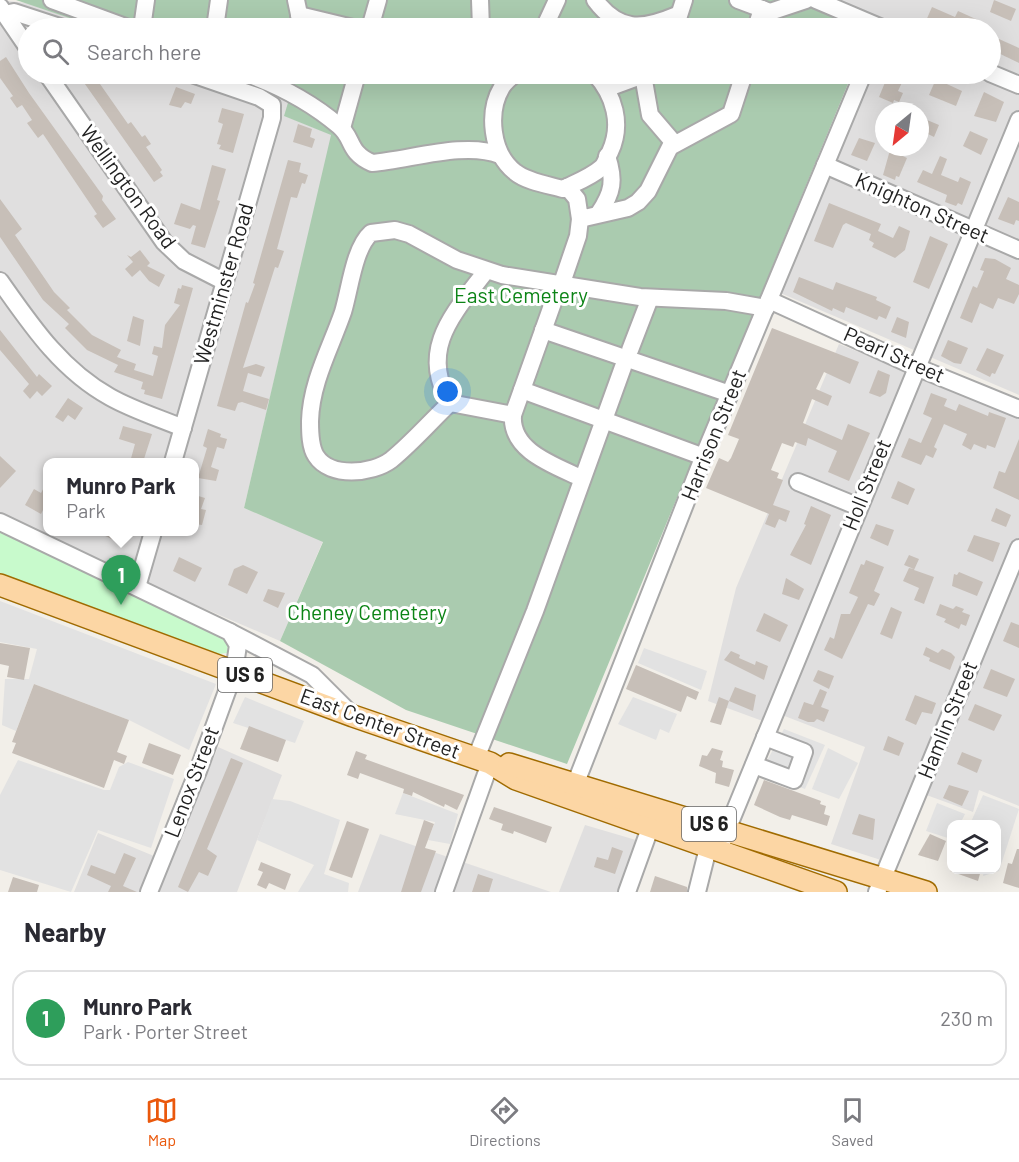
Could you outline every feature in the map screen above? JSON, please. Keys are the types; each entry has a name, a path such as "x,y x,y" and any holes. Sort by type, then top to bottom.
{"main road":[{"name":"East Center Street","path":"0,585 353,716 483,761 516,779 657,807 880,885 926,892"},
{"name":"East Center Street","path":"572,791 650,828 836,892"}],"street":[{"path":"143,18 146,0"},
{"path":"217,18 219,0"},
{"path":"373,18 378,0"},
{"path":"480,0 481,18"},
{"path":"549,18 557,0"},
{"path":"595,0 610,18"},
{"path":"738,0 772,5 806,0"},
{"path":"816,0 858,18"},
{"path":"59,1 102,18"},
{"path":"763,18 772,5"},
{"path":"2,10 32,18"},
{"path":"2,10 18,33"},
{"path":"1001,78 1019,85"},
{"name":"Wellington Road","path":"54,84 164,242 184,261 225,282"},
{"name":"Westminster Road","path":"174,458 272,118 272,105 259,97 221,84"},
{"path":"290,84 342,129 353,150 372,163 456,151 477,150 501,155"},
{"path":"342,129 354,84"},
{"path":"504,84 494,110 494,136 501,155 516,173 564,189 602,168 613,145 617,122 608,88 604,84"},
{"path":"608,88 618,84"},
{"path":"645,84 650,115 674,143"},
{"path":"580,219 628,208 638,202 648,191 674,143 731,114 741,84"},
{"name":"Harrison Street","path":"572,791 704,457 859,84"},
{"name":"Holl Street","path":"697,892 713,850 728,830 916,366 1019,120"},
{"path":"599,213 613,187 614,179 607,156"},
{"name":"Knighton Street","path":"825,165 1019,250"},
{"path":"567,187 577,199 580,219 573,252 543,330 513,415 512,424 521,443 534,454 581,478"},
{"name":"Pearl Street","path":"450,403 389,461 357,471 331,468 316,458 312,447 310,419 319,376 329,342 342,315 364,239 371,233 384,231 409,234 457,260 486,271 650,298 767,304 1019,409"},
{"path":"486,271 448,322 442,335 437,372 440,386 450,403 513,415"},
{"path":"0,281 38,334 85,381 133,408 183,428"},
{"path":"630,350 650,298"},
{"path":"543,330 730,393"},
{"path":"444,892 483,761 581,478 623,367"},
{"path":"522,390 704,457"},
{"path":"798,482 859,507"},
{"path":"0,522 296,664 312,675 353,716"},
{"path":"137,587 152,536"},
{"name":"Hamlin Street","path":"880,885 1019,548"},
{"name":"Lenox Street","path":"149,892 198,771 234,672 238,645 230,632"},
{"path":"754,765 794,780 804,752 765,737"},
{"path":"627,892 657,807"}],"shaded area":[{"path":"0,0 27,3 70,18 18,18 18,84 253,84 290,97 285,116 332,135 244,508 323,541 280,641 50,542 0,513"},
{"path":"794,0 1019,0 1019,395 764,286 848,84 1001,84 1001,18 838,18"},
{"path":"839,344 1019,417 1019,806 979,790 973,812 910,789 881,860 831,844 865,747 782,715 779,727 708,701 736,588"},
{"path":"0,601 216,684 189,750 129,720 34,684 16,731 2,725 5,679 29,679 37,649 0,642"},
{"path":"644,648 707,671 701,690 638,663"},
{"path":"245,697 304,721 295,743 233,723"},
{"path":"633,697 677,714 669,733 660,729 656,740 618,724"},
{"path":"784,729 825,745 805,789 761,772"},
{"path":"218,747 282,775 237,892 74,892 98,833 171,863"},
{"path":"828,748 858,763 839,799 812,789"},
{"path":"18,760 104,790 110,790 119,767 128,762 174,779 151,848 98,830 71,892 0,870 0,795"},
{"path":"403,793 458,814 450,844 428,840 435,822 395,814"},
{"path":"983,795 1019,809 1001,865 1001,820 972,820"},
{"path":"272,799 290,801 340,820 324,874 349,883 348,892 298,892 314,865 257,840"},
{"path":"937,803 965,814 962,820 947,820 947,838 926,831"},
{"path":"585,825 636,840 618,892 559,892"},
{"path":"380,834 551,892 358,892"}],"green space":[{"path":"16,0 794,0 838,18 69,18"},
{"name":"East Cemetery","path":"255,84 848,84 567,764 406,710 280,641 323,542 244,508 331,135 284,116 290,96"},
{"path":"0,532 224,637 228,643 227,653 219,654 0,573"}],"building":[{"path":"994,0 1016,9 1011,21 990,12"},
{"path":"932,7 955,17 958,11 974,18 927,18"},
{"path":"1001,40 1019,48 1019,63 1001,54"},
{"path":"6,57 18,76 18,84 23,84 103,196 102,200 116,219 103,228 94,216 97,214 43,134 38,138 27,123 32,120 22,105 17,108 10,98 13,96 0,78 0,61"},
{"path":"85,84 100,84 128,124 131,122 142,137 145,135 151,144 146,147 162,170 160,172 163,176 154,182"},
{"path":"884,84 901,84 898,91 903,93 899,102 894,100 891,102 879,97"},
{"path":"934,84 947,84 962,91 956,106 929,95"},
{"path":"176,87 195,94 191,104 185,102 181,108 169,105"},
{"path":"984,92 1004,102 996,122 974,116"},
{"path":"222,108 244,114 233,153 219,149 221,145 217,144 223,124 218,122"},
{"path":"929,121 939,125 934,137 929,134"},
{"path":"298,124 312,129 310,137 315,139 312,148 293,142"},
{"path":"970,131 988,139 981,155 963,146"},
{"path":"859,138 875,143 867,161 851,155"},
{"path":"888,156 907,158 899,177 896,176 895,180 883,175"},
{"path":"940,156 947,159 941,175 958,182 960,177 971,182 962,205 958,203 956,206 945,202 947,195 917,182 923,170 932,174"},
{"path":"288,160 301,163 299,172 308,175 305,184 302,183 297,198 291,197 277,249 284,251 278,268 275,267 243,368 256,364 265,367 261,377 248,373 243,391 269,399 266,410 242,402 238,403 235,411 217,406 246,302 248,303 255,284 253,283"},
{"path":"212,165 226,169 217,200 220,201 205,248 191,244 196,226 193,225 190,229 174,224 181,203 200,210"},
{"path":"1008,197 1019,202 1019,221 1016,220 1014,225 998,219"},
{"path":"0,199 22,229 15,235 54,292 70,308 67,310 92,335 121,350 117,357 136,364 134,370 153,376 158,356 152,354 154,346 162,348 165,325 180,305 174,303 178,288 181,289 182,285 193,288 162,399 144,394 145,390 141,389 143,382 114,372 118,365 87,350 65,328 69,324 43,300 0,237"},
{"path":"829,203 881,224 878,231 893,238 899,226 910,231 905,250 895,258 872,247 874,243 869,240 871,234 846,223 833,248 814,241"},
{"path":"930,236 948,244 929,289 913,282"},
{"path":"140,250 150,263 147,266 165,275 159,287 149,281 140,270 132,277 125,269 133,262 127,255 131,257"},
{"path":"985,258 995,259 1011,268 1006,279 1019,285 1019,294 1014,304 998,298 993,309 980,303 972,323 960,318 973,286 977,288 984,271 980,270"},
{"path":"799,277 833,290 836,282 877,297 876,300 891,307 886,319 879,316 877,320 846,307 844,313 833,308 832,311 793,292"},
{"path":"133,316 144,320 140,346 127,341"},
{"path":"897,317 909,322 906,338 891,332"},
{"path":"772,328 859,362 850,384 824,372 816,389 832,396 828,406 812,399 803,423 842,440 848,424 870,433 849,481 828,472 837,451 808,438 806,446 795,442 793,447 782,443 771,470 779,473 777,478 783,480 773,505 790,511 786,522 779,519 775,528 765,524 769,514 706,488 719,458 728,462 739,439 728,435"},
{"path":"0,330 37,377 39,374 52,386 42,396 37,391 30,399 23,391 29,384 0,350"},
{"path":"948,340 968,348 961,364 941,356"},
{"path":"987,348 1004,355 995,374 992,373 990,377 976,370"},
{"path":"878,370 890,375 886,393 880,397 869,393"},
{"path":"931,393 947,399 944,406 956,411 959,404 988,416 989,412 1006,418 995,448 987,445 986,449 974,444 971,450 962,445 967,434 944,424 934,447 937,449 933,458 926,455 921,465 901,457 909,438 921,443 932,418 923,414"},
{"path":"68,398 83,408 75,420 68,415 63,422 55,417"},
{"path":"123,426 152,434 144,458 131,458 135,444 119,439"},
{"path":"208,429 227,439 224,449 217,447 211,467 219,470 216,481 199,478 207,448 203,446"},
{"path":"1019,439 1019,500 993,488 999,471 1005,473"},
{"path":"0,456 16,471 0,488"},
{"path":"898,481 915,489 908,505 891,498"},
{"path":"34,489 41,493 43,489 41,514 25,505"},
{"path":"199,496 205,498 201,509 206,510 202,525 199,525"},
{"path":"811,506 831,515 811,565 790,555 806,525 804,524"},
{"path":"996,508 1011,515 1006,527 991,521"},
{"path":"876,524 894,530 888,546 870,538"},
{"path":"974,535 1000,543 993,562 967,551"},
{"path":"105,536 125,536 124,545"},
{"path":"909,555 919,559 914,570 934,577 924,604 914,600 919,588 903,581 909,568 914,569 904,565"},
{"path":"179,557 202,568 195,582 173,571"},
{"path":"866,560 884,567 874,591 880,594 874,606 868,604 842,659 824,650 830,637 834,639 841,614 850,614 858,597 849,593 861,564 864,565"},
{"path":"243,565 258,572 247,594 228,585 234,569"},
{"path":"959,572 983,582 977,596 952,586 954,574 957,575"},
{"path":"786,578 804,589 799,600 782,594"},
{"path":"268,589 285,593 278,608 263,601"},
{"path":"940,604 953,609 956,606 964,609 962,612 970,615 966,626 961,624 959,629 944,622 946,619 936,615"},
{"path":"891,607 902,612 892,639 880,634"},
{"path":"764,613 788,625 780,642 756,631"},
{"path":"1011,622 1019,625 1019,648 1003,641"},
{"path":"0,643 30,648 24,680 7,677 9,666 0,664"},
{"path":"926,647 938,653 942,649 951,653 955,657 950,670 929,661 930,658 923,655"},
{"path":"731,651 740,655 739,658 755,665 756,661 768,666 764,680 724,660"},
{"path":"636,665 699,692 696,700 687,696 681,712 626,689"},
{"path":"991,669 1015,679 1007,697 983,688"},
{"path":"818,670 834,676 829,689 813,681"},
{"path":"34,684 129,720 117,752 127,756 124,764 114,760 104,788 12,753 16,743 12,742"},
{"path":"735,687 756,695 753,711 729,701"},
{"path":"820,689 827,692 821,707 829,710 824,722 817,719 814,722 808,722 798,718 804,702 813,705"},
{"path":"915,695 936,703 932,714 922,712 916,725 905,720"},
{"path":"719,697 729,701 721,725 710,722"},
{"path":"975,704 1002,715 994,731 968,720"},
{"path":"249,726 286,740 278,762 240,749"},
{"path":"888,736 904,743 899,756 883,750"},
{"path":"149,743 181,755 173,775 142,763"},
{"path":"712,748 723,751 720,760 723,761 722,767 734,770 729,787 715,783 716,773 699,766 702,755 707,756"},
{"path":"356,751 367,755 365,759 464,795 457,810 445,804 444,807 413,792 412,796 403,793 404,789 360,773 358,779 347,775"},
{"path":"962,752 982,760 977,773 957,764"},
{"path":"231,758 243,763 207,849 217,856 208,876 199,872 188,892 178,887"},
{"path":"764,780 821,801 820,804 826,806 824,814 830,816 827,826 792,815 790,820 754,805"},
{"path":"949,785 969,791 962,806 943,798"},
{"path":"494,807 552,827 546,843 514,831 513,834 501,830 503,824 489,819"},
{"path":"859,814 875,819 873,840 852,834"},
{"path":"424,820 434,824 425,848 436,851 421,892 401,892"},
{"path":"347,821 369,829 352,878 329,870"},
{"path":"930,834 946,841 938,861 918,855"},
{"path":"612,847 623,851 615,874 594,867 597,857 608,860"},
{"path":"1017,849 1019,849 1019,888 1003,883 1008,863 1012,864"},
{"path":"124,853 136,858 123,886 137,892 108,892 111,886 87,875 91,865 115,874"},
{"path":"261,862 291,874 285,890 269,883 266,889 257,885 263,872 258,870"},
{"path":"478,874 493,879 489,892 472,892"},
{"path":"958,874 980,874 978,881"},
{"path":"655,876 687,887 687,892 650,892"},
{"path":"13,877 39,885 37,892 8,892"}],"place":[{"name":"Munro Park","path":"121,605"}],"park label":[{"name":"Cheney Cemetery","path":"367,613"}]}
